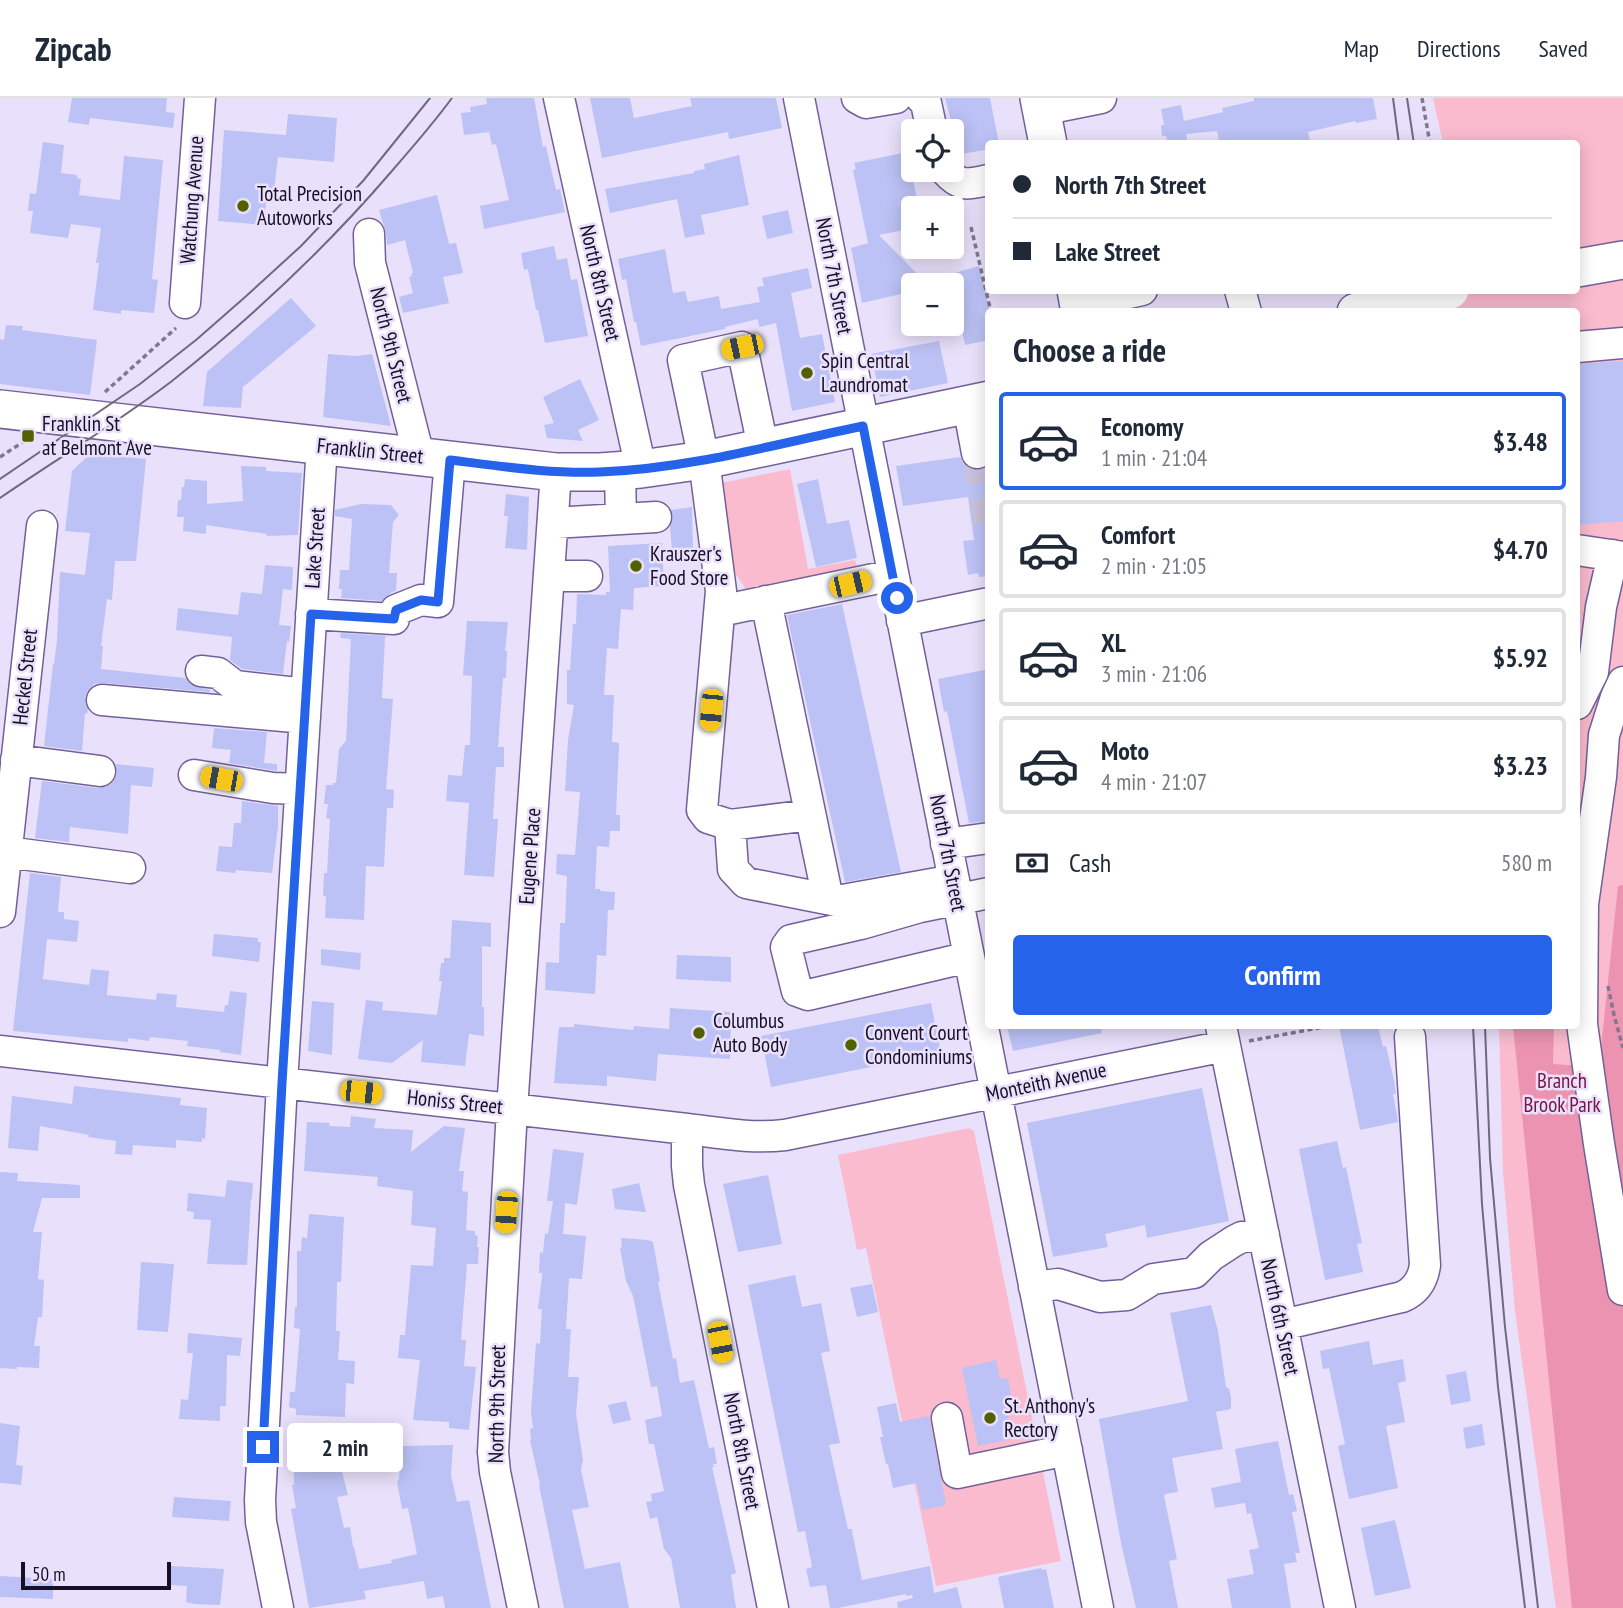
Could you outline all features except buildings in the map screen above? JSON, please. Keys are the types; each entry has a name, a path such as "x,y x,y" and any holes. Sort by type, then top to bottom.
{"main road":[{"path":"1580,267 1623,260"},
{"path":"1374,308 1434,294"},
{"name":"Franklin Street","path":"0,409 556,472 600,472 704,460 978,402"}],"street":[{"name":"Watchung Avenue","path":"180,316 200,98"},
{"name":"North 8th Street","path":"559,98 631,470 621,519"},
{"name":"North 7th Street","path":"799,98 1098,1608"},
{"path":"857,98 866,103 896,98"},
{"path":"921,98 926,103 929,119"},
{"path":"1043,117 1101,98"},
{"path":"958,182 966,184 985,181"},
{"name":"North 9th Street","path":"311,614 394,619 396,610 408,605 421,600 438,602 435,458 370,263 369,234"},
{"path":"1079,302 1118,294"},
{"path":"1580,347 1623,343"},
{"path":"762,447 742,347 683,360 704,460 721,591 702,810 708,817 730,825 810,815"},
{"path":"977,453 978,402"},
{"name":"Lake Street","path":"278,1608 263,1531 260,1500 282,1083 322,445"},
{"name":"Eugene Place","path":"504,1239 556,472"},
{"path":"553,523 656,517"},
{"name":"Heckel Street","path":"0,912 42,526"},
{"path":"1580,550 1618,556 1601,607 1593,672 1580,699"},
{"path":"720,611 893,575"},
{"path":"549,576 587,576"},
{"path":"766,601 828,899"},
{"path":"902,621 985,604"},
{"path":"201,671 218,673 235,686 306,706"},
{"path":"1623,682 1604,735 1601,777 1583,904 1582,1024 1623,1290"},
{"path":"102,700 306,706"},
{"path":"16,760 100,771"},
{"path":"194,775 273,788 300,789"},
{"path":"730,825 733,869 746,883 837,901 955,890 985,893"},
{"path":"946,844 985,839"},
{"path":"6,852 130,868"},
{"path":"955,890 920,907 791,940 786,947 797,991 807,995 969,957"},
{"path":"1282,1325 1402,1297 1421,1281 1425,1265 1410,1037"},
{"name":"Monteith Avenue","path":"867,1119 996,1093 1231,1038"},
{"name":"North 6th Street","path":"1231,1038 1264,1235 1340,1608"},
{"name":"Honiss Street","path":"0,1051 747,1137 765,1138 867,1119"},
{"name":"North 8th Street","path":"687,1129 689,1185 773,1608"},
{"path":"1034,1287 1058,1284 1100,1297 1127,1295 1153,1279 1194,1273 1211,1256 1242,1237 1264,1235"},
{"name":"North 9th Street","path":"504,1239 493,1452 523,1608"},
{"path":"947,1418 957,1473 1067,1450"}],"path":[{"path":"1422,98 1429,140"},
{"path":"971,227 985,286"},
{"path":"103,400 105,391 180,316"},
{"path":"1231,1038 1304,1029"}],"green space":[{"name":"Branch Brook Park","path":"1433,98 1623,98 1623,1608 1556,1608 1515,1311 1503,1172 1499,1029 1580,1029 1580,308 1450,308 1448,294 1580,294 1580,140 1442,140"},
{"path":"790,469 808,569 855,560 859,572 750,596 727,560 717,484"},
{"path":"1623,885 1623,1608 1572,1608 1513,1029 1554,1029 1553,1064 1599,1067 1618,886"},
{"path":"969,1128 974,1131 1061,1561 936,1586 866,1248 857,1250 838,1155"}],"tunnel":[{"path":"977,453 985,499"}],"tram line":[{"path":"0,479 140,384 244,298 301,246 363,181 430,98"},
{"path":"0,498 172,381 230,333 286,282 366,201 452,98"},
{"path":"1393,98 1398,140"},
{"path":"1407,98 1413,140"},
{"path":"1422,294 1423,308"},
{"path":"1435,294 1436,308"},
{"path":"1473,1029 1482,1204 1498,1387 1525,1608"},
{"path":"1485,1029 1490,1158 1505,1327 1538,1608"}],"place":[{"name":"Total Precision Autoworks","path":"243,206"},
{"name":"Spin Central Laundromat","path":"807,373"},
{"name":"Franklin St at Belmont Ave","path":"28,436"},
{"name":"Krauszer's Food Store","path":"636,566"},
{"name":"Columbus Auto Body","path":"699,1033"},
{"name":"Convent Court Condominiums","path":"851,1045"},
{"name":"St. Anthony's Rectory","path":"990,1418"}],"route":[{"path":"263,1447 311,614 394,619 396,610 421,600 438,602 450,460 556,472 642,469 704,460 863,426 897,598"}]}
